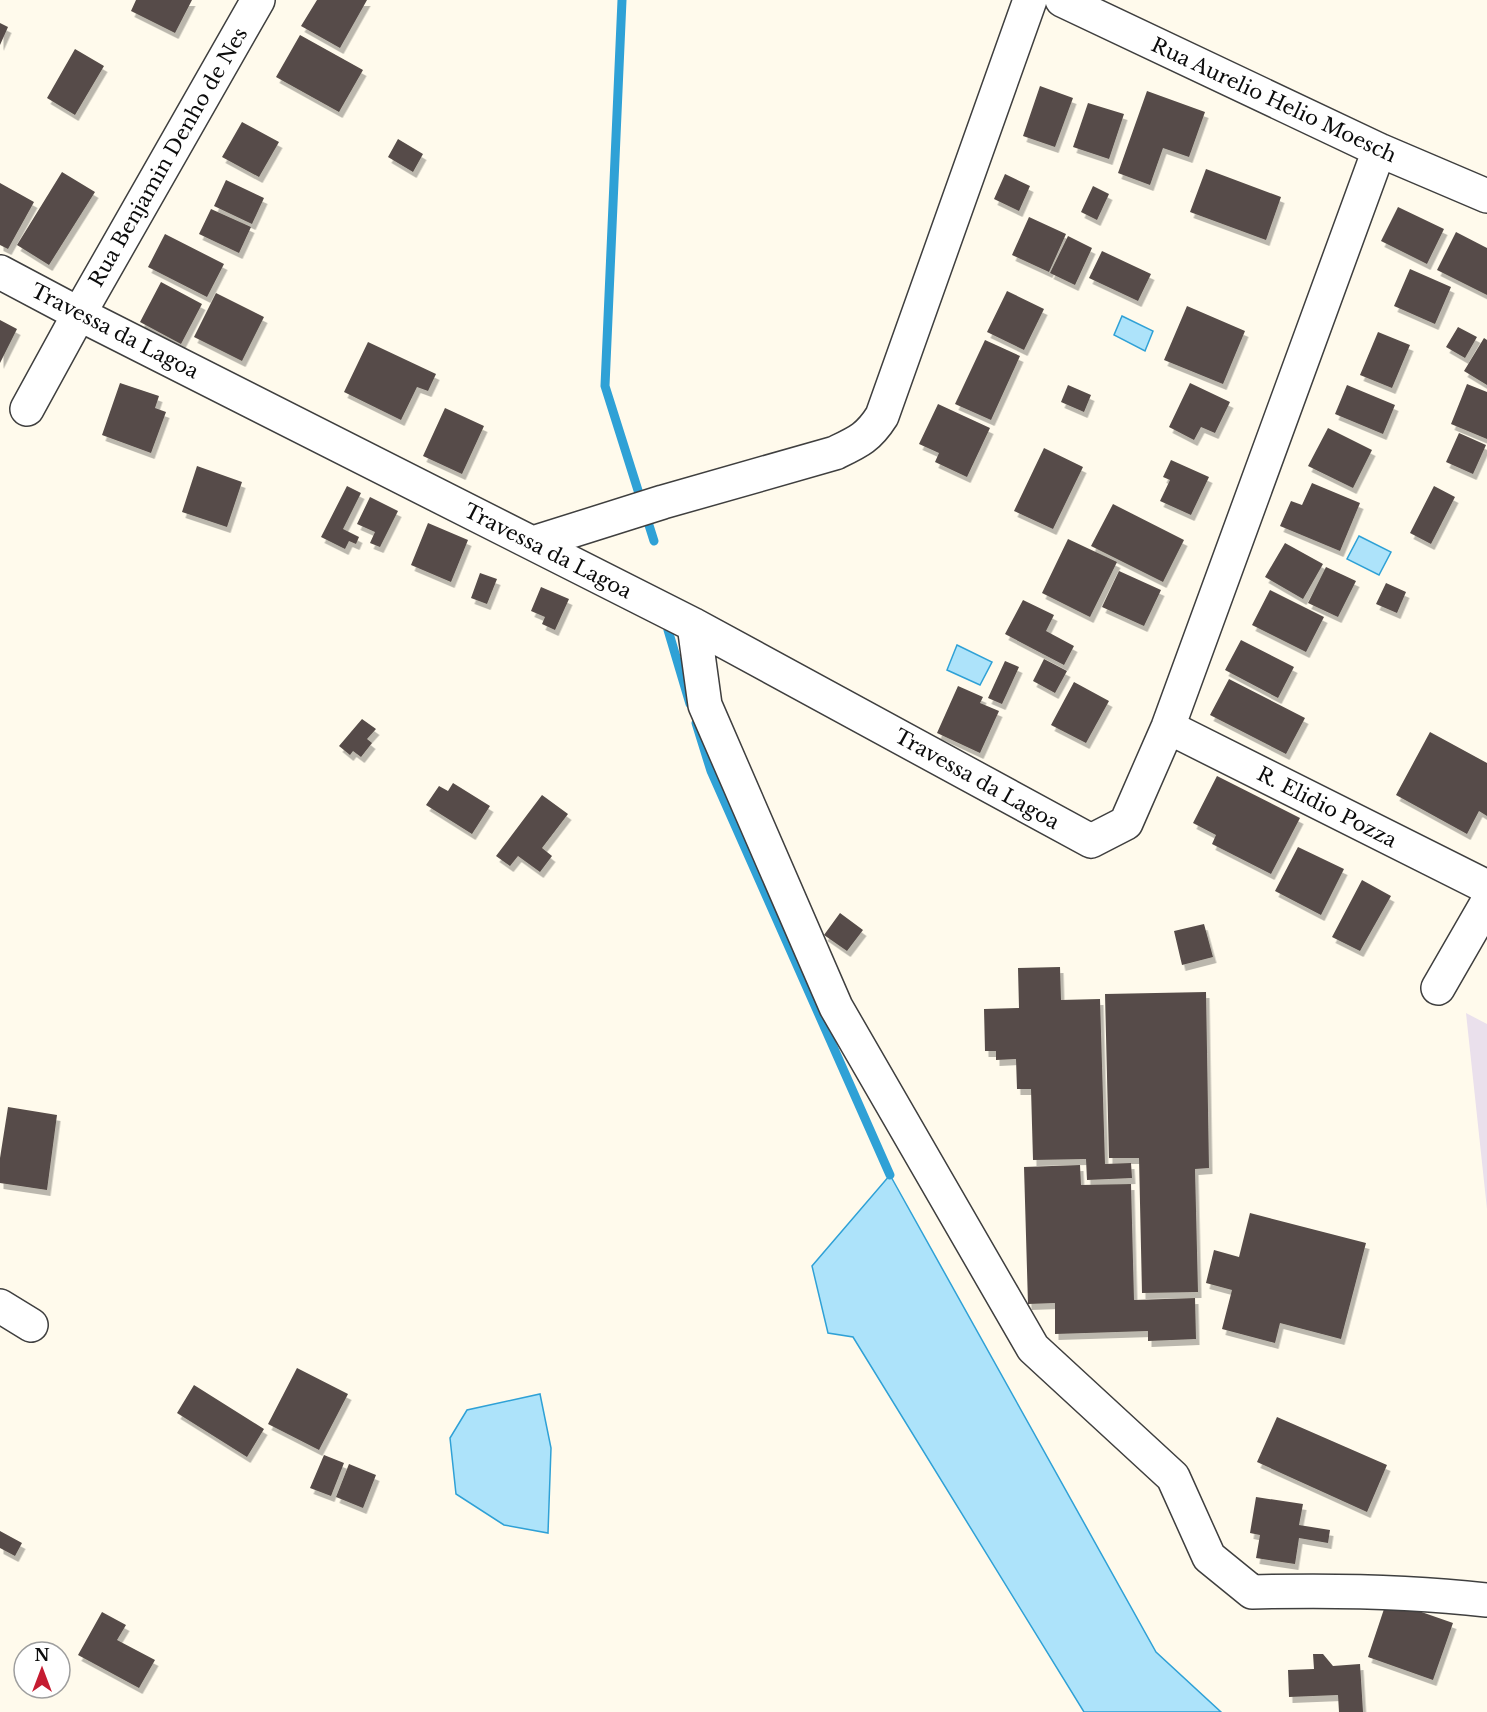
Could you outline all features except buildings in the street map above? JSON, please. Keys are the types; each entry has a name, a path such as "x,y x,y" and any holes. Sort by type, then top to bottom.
{"street":[{"name":"Rua Benjamin Denho de Nes","path":"27,409 258,0"},
{"path":"533,543 663,502 835,453 856,443 871,432 882,417 1030,0"},
{"name":"Rua Aurelio Helio Moesch","path":"1062,0 1379,150 1487,196"},
{"path":"1168,727 1379,150"},
{"name":"Travessa da Lagoa","path":"0,272 694,625 1091,841 1126,823 1168,727"},
{"path":"694,625 705,705 836,1007 1033,1348 1173,1477 1209,1557 1252,1592 1338,1590 1448,1595 1487,1600"},
{"name":"R. Elidio Pozza","path":"1168,727 1487,887"},
{"path":"1438,988 1487,903"},
{"path":"0,1306 31,1325"}],"shaded area":[{"path":"1466,1013 1487,1024 1487,1209"}],"water":[{"path":"1122,316 1153,331 1145,351 1114,335"},
{"path":"1359,536 1391,552 1379,575 1347,559"},
{"path":"957,645 992,662 980,685 947,670"},
{"path":"890,1175 1156,1652 1221,1712 1084,1712 853,1337 828,1333 812,1266"},
{"path":"540,1394 551,1448 548,1533 504,1525 456,1494 450,1438 467,1410"}],"waterway":[{"path":"622,0 605,386 654,541"},
{"path":"668,630 690,704"},
{"path":"696,723 711,771 890,1175"}]}
